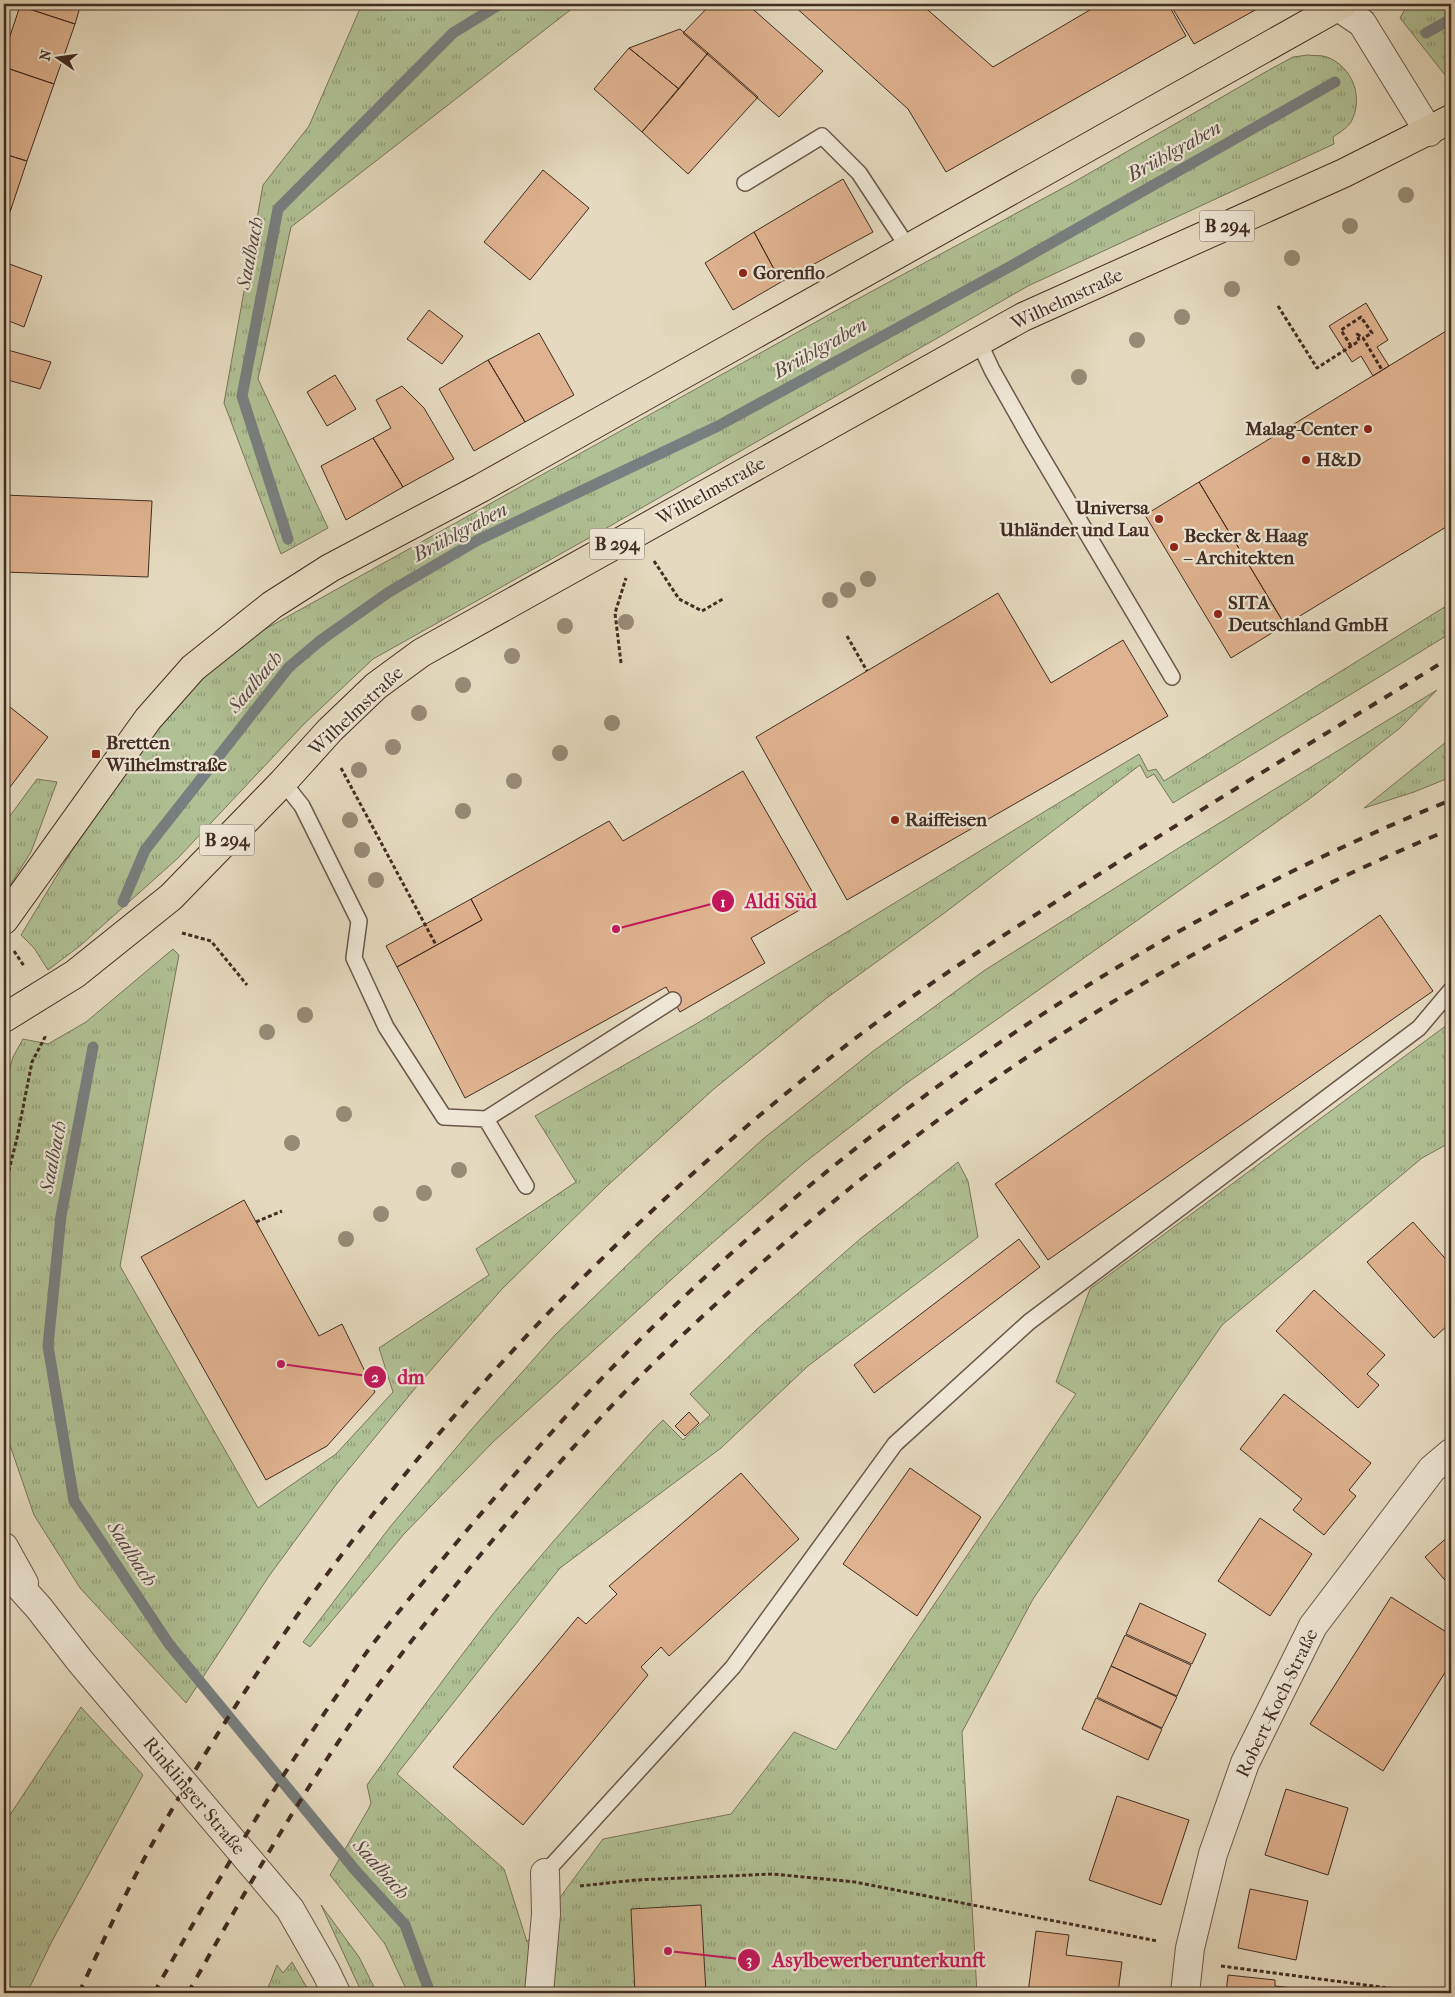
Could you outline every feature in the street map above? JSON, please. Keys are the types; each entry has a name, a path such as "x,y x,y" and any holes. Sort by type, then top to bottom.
{"main road":[{"path":"4,920 142,727 170,693 193,668 272,606 330,568 482,488 626,405 909,249 1338,5"},
{"name":"Wilhelmstraße","path":"4,1018 75,974 171,897 283,782 330,730 369,692 421,653 1023,318 1344,173 1440,125"}],"street":[{"path":"1338,5 1362,23 1440,125"},
{"name":"Robert-Koch-Straße","path":"1185,1993 1190,1948 1213,1854 1245,1763 1313,1626 1432,1469 1451,1453"},
{"name":"Rinklinger Straße","path":"4,1547 39,1608"},
{"name":"Rinklinger Straße","path":"4,1569 39,1608 80,1661 290,1909 336,1993"},
{"path":"539,1993 546,1914 545,1872"}],"lane":[{"path":"745,183 822,136 859,172 909,249"},
{"path":"979,342 992,370 1031,439 1172,677"},
{"path":"283,782 302,806 359,921 354,958 386,1026 444,1117 486,1119 673,1000"},
{"path":"545,1872 733,1667 895,1444 1029,1322 1420,1028 1451,990"},
{"path":"486,1119 526,1186"}],"path":[{"path":"1278,306 1318,368 1358,341 1357,333 1363,338 1382,370"},
{"path":"1351,346 1341,330 1361,317 1372,333 1363,338"},
{"path":"652,558 678,599 702,611 723,599"},
{"path":"621,663 615,613 628,571"},
{"path":"847,636 867,671"},
{"path":"338,763 436,945"},
{"path":"179,932 212,941 247,985"},
{"path":"4,1190 18,1138 32,1062 45,1037"},
{"path":"256,1222 282,1212"},
{"path":"546,1914 565,1888 636,1880 773,1874 855,1882 1162,1942"},
{"path":"1232,1969 1411,1991 1451,1990"}],"green space":[{"path":"362,4 578,4 291,227 258,379 328,528 281,554 224,403 263,185 309,126"},
{"path":"1408,4 1451,4 1451,77 1445,75 1400,18"},
{"path":"1308,55 1325,56 1336,62 1344,68 1354,84 1356,94 1355,113 1351,122 1333,137 1334,144 1028,286 596,534 373,659 304,724 178,858 81,945 48,970 34,948 21,935 71,852 179,699 230,653 260,632 841,308 1074,182 1269,70 1293,57"},
{"path":"1451,603 1451,633 1173,803 1154,774 1147,778 1140,765 943,914 828,997 715,1088 607,1186 502,1289 417,1386 335,1486 269,1576 186,1703 80,1588 34,1515 4,1428 4,1088 13,1057 23,1039 48,1044 86,1022 173,949 179,955 120,1266 258,1508 336,1454 393,1392 379,1348 489,1275 476,1249 576,1182 535,1116 696,1024 1139,754 1148,771 1156,769 1164,781"},
{"path":"1437,690 1400,728 1312,797 904,1085 804,1163 694,1259 493,1442 404,1534 310,1647 303,1642 390,1527 471,1430 555,1335 657,1236 763,1139 872,1052 985,970 1177,849"},
{"path":"1451,738 1451,777 1414,792 1364,808"},
{"path":"37,779 57,782 31,852 4,895 4,824"},
{"path":"1451,1022 1451,1142 1422,1158 1222,1325 1033,1599 962,1732 977,1993 408,1993 385,1944 330,1875 369,1808 371,1803 367,1785 493,1614 572,1520 654,1429 663,1420 683,1440 710,1415 690,1394 756,1330 860,1239 958,1162 968,1181 978,1237 808,1366 721,1448 560,1568 397,1774 504,1869 527,1942 603,1839 731,1814 794,1732 836,1750 1076,1394 1056,1382 1090,1289"},
{"path":"81,1707 143,1775 52,1941 27,1993 4,1993 4,1824"},
{"path":"321,1905 359,1957 377,1993 362,1993"},
{"path":"292,1962 310,1993 266,1993 277,1965 283,1973"}],"building":[{"path":"20,4 81,4 75,24 20,6"},
{"path":"711,4 747,4 823,71 779,117 683,33"},
{"path":"792,4 921,4 993,67 1100,4 1168,4 1186,36 946,172 908,109"},
{"path":"1170,4 1266,4 1194,44"},
{"path":"20,6 75,24 54,84 4,67 4,54"},
{"path":"680,29 708,53 679,89 629,48"},
{"path":"629,48 679,89 642,132 594,89"},
{"path":"708,53 758,97 688,174 642,132"},
{"path":"4,67 54,84 27,161 4,154"},
{"path":"4,154 27,161 11,209 4,207"},
{"path":"543,170 589,208 530,280 484,242"},
{"path":"843,179 873,232 781,282 754,232"},
{"path":"4,207 11,209 4,230"},
{"name":"Gorenflo","path":"754,232 781,282 733,310 705,263"},
{"path":"4,262 42,276 24,327 4,319"},
{"path":"1366,303 1388,340 1377,347 1389,366 1373,376 1361,356 1352,362 1329,326"},
{"path":"429,310 463,336 442,364 407,339"},
{"name":"Malag-Center","path":"1451,328 1451,524 1285,625 1199,482"},
{"path":"539,333 574,395 525,422 488,360"},
{"path":"4,349 51,362 40,389 4,379"},
{"path":"488,360 525,422 474,451 439,389"},
{"path":"335,375 356,409 327,426 307,392"},
{"path":"402,386 424,408 454,459 403,487 373,438 391,428 376,400"},
{"path":"373,438 403,487 346,520 321,466"},
{"path":"1199,482 1285,625 1231,658 1145,515"},
{"path":"4,495 152,501 148,577 4,572"},
{"name":"Raiffeisen","path":"998,593 1051,683 1123,640 1168,716 847,900 756,737"},
{"path":"6,704 48,737 4,795 4,707"},
{"path":"743,771 817,900 751,938 765,963 680,1012 666,987 465,1098 397,967 482,920 471,899 609,821 623,841"},
{"path":"471,899 482,920 397,967 386,946"},
{"path":"1380,915 1433,991 1048,1260 995,1184"},
{"path":"244,1200 319,1336 342,1324 375,1392 327,1446 266,1480 141,1257"},
{"path":"1413,1222 1451,1265 1451,1322 1434,1338 1367,1262"},
{"path":"1019,1239 1040,1267 874,1393 854,1365"},
{"path":"1314,1290 1385,1355 1367,1374 1379,1385 1358,1408 1276,1331"},
{"path":"1284,1394 1371,1463 1349,1490 1356,1496 1324,1535 1293,1510 1302,1499 1240,1449"},
{"path":"689,1412 699,1423 685,1436 675,1426"},
{"path":"910,1468 981,1517 917,1616 843,1564"},
{"path":"741,1473 799,1539 669,1656 661,1647 641,1667 648,1675 523,1825 453,1767 578,1617 586,1624 617,1594 609,1586"},
{"path":"1260,1518 1312,1554 1270,1616 1218,1581"},
{"path":"1451,1534 1451,1587 1425,1557"},
{"path":"1391,1597 1451,1635 1451,1663 1383,1771 1310,1724"},
{"path":"1140,1603 1206,1634 1192,1664 1126,1634"},
{"path":"1125,1635 1191,1665 1177,1696 1111,1666"},
{"path":"1111,1666 1177,1697 1162,1728 1097,1697"},
{"path":"1096,1698 1162,1729 1148,1760 1082,1729"},
{"path":"1286,1789 1348,1808 1328,1875 1265,1855"},
{"path":"1117,1796 1189,1820 1161,1905 1089,1880"},
{"path":"1250,1889 1308,1901 1296,1960 1238,1948"},
{"path":"701,1905 706,1993 635,1993 631,1909"},
{"path":"1036,1931 1069,1935 1066,1955 1122,1962 1118,1993 1028,1993"},
{"path":"1228,1975 1275,1980 1275,1986 1303,1989 1303,1993 1226,1993"}],"waterway":[{"name":"Saalbach","path":"288,539 242,396 278,209 453,33 500,4"},
{"name":"Brühlgraben","path":"1426,33 1451,19"},
{"name":"Brühlgraben","path":"123,902 145,850 289,667 321,640 389,592 478,540 718,426 1011,266 1335,82"},
{"name":"Saalbach","path":"93,1047 61,1216 48,1346 74,1501 169,1644 356,1871 405,1925 430,1993"}],"railway":[{"path":"79,1993 132,1883 167,1818 235,1706 309,1598 389,1494 474,1394 563,1298 657,1206 755,1119 883,1017 1020,924 1451,657"},
{"path":"154,1993 259,1813 369,1649 407,1601 554,1429 605,1375 696,1285 793,1200 894,1119 998,1044 1107,974 1219,909 1334,851 1451,800"},
{"path":"188,1993 260,1867 310,1785 364,1704 393,1665 475,1561 561,1461 621,1396 740,1282 857,1182 936,1122 1017,1064 1100,1010 1185,959 1272,912 1360,869 1451,829"}],"place":[{"name":"Gorenflo","path":"743,273"},
{"name":"Malag-Center","path":"1368,429"},
{"name":"H&D","path":"1306,460"},
{"name":"Universa Uhländer und Lau","path":"1159,519"},
{"name":"Becker & Haag – Architekten","path":"1174,547"},
{"name":"SITA Deutschland GmbH","path":"1218,614"},
{"name":"Bretten Wilhelmstraße","path":"96,754"},
{"name":"Raiffeisen","path":"895,820"},
{"name":"Aldi Süd","path":"616,929"},
{"name":"dm","path":"281,1364"},
{"name":"Asylbewerberunterkunft","path":"668,1951"}]}
